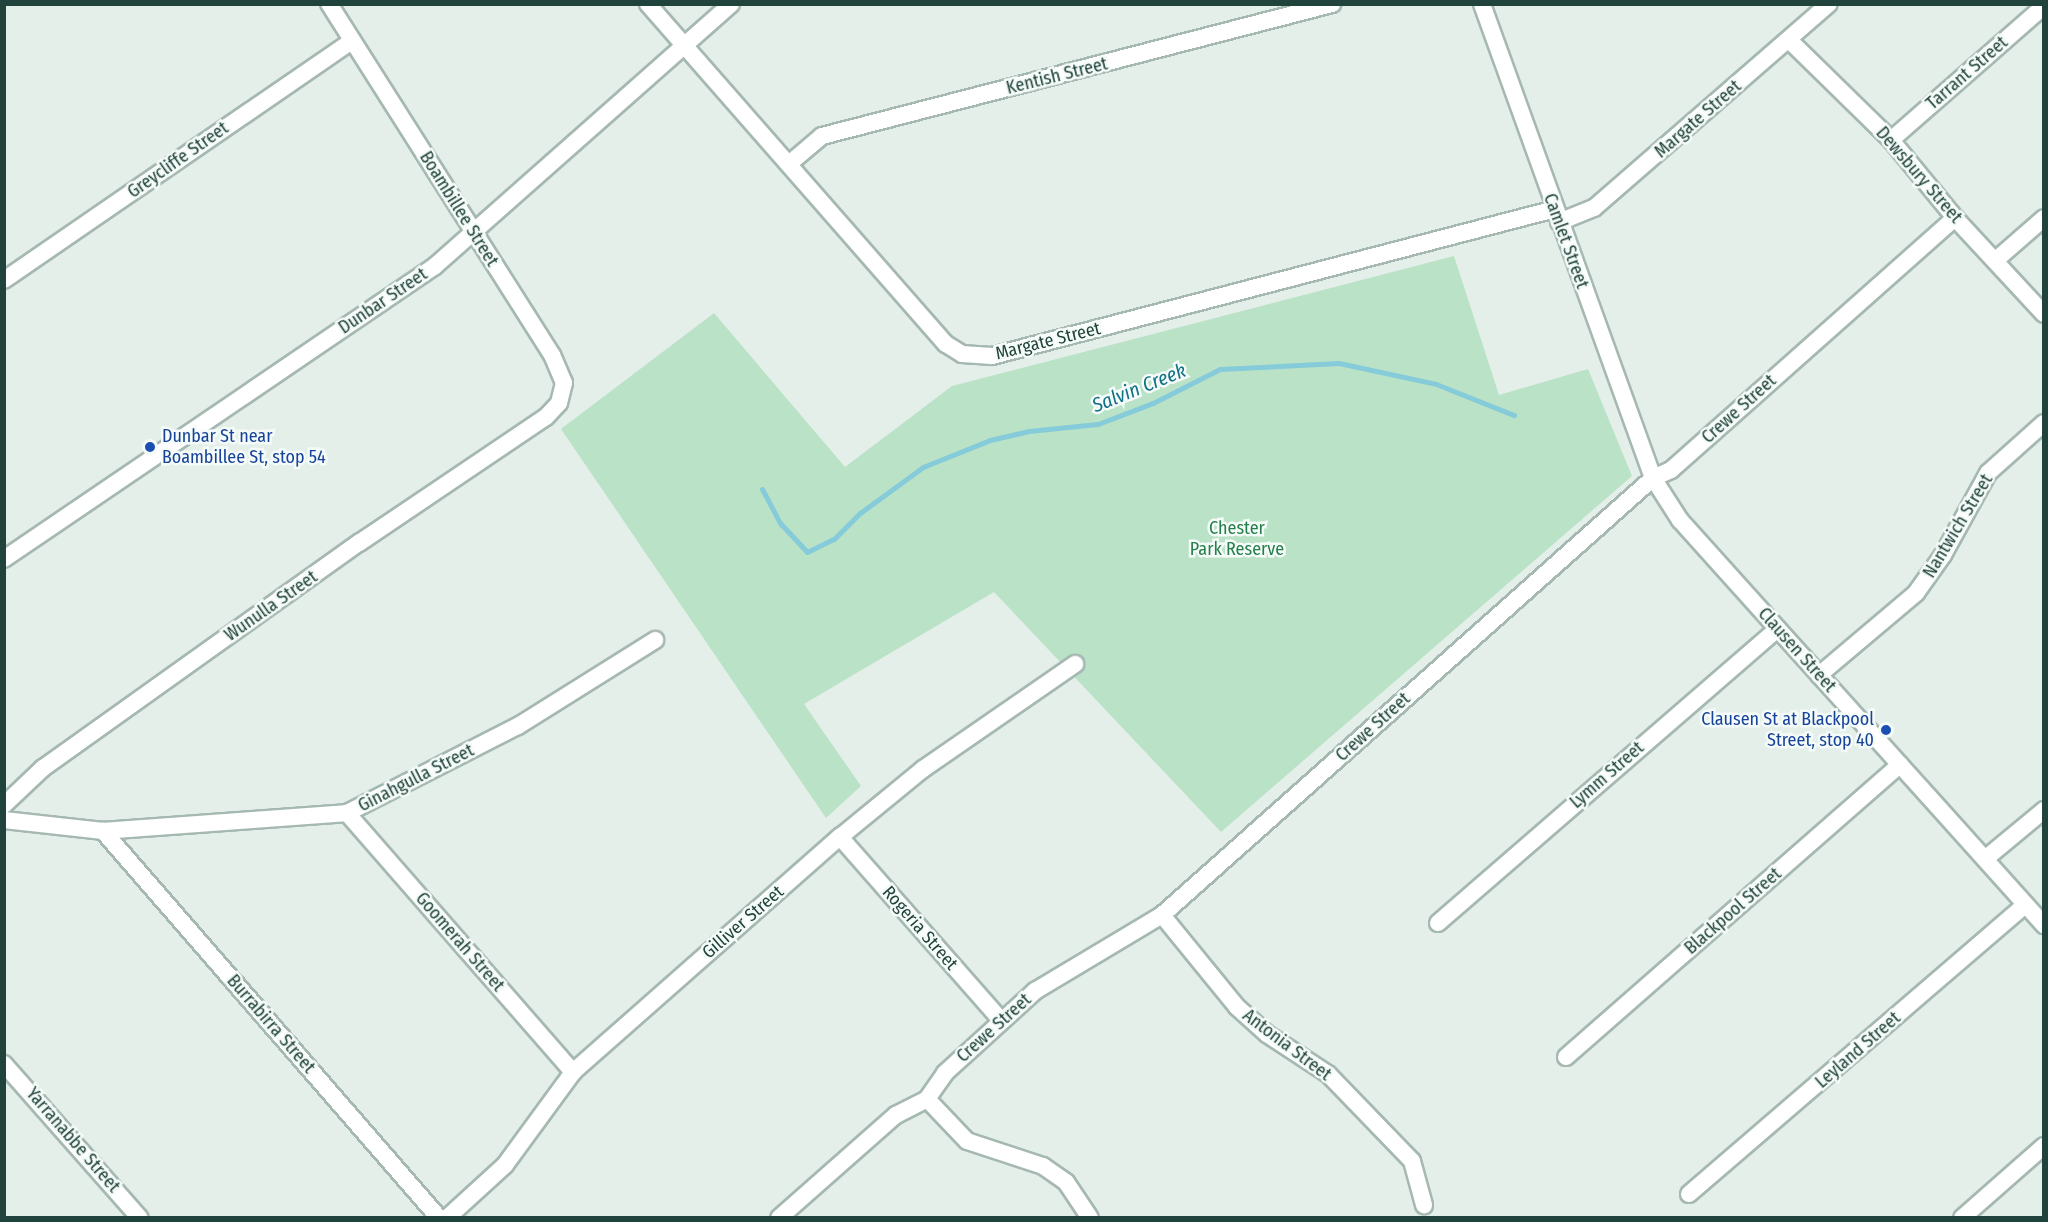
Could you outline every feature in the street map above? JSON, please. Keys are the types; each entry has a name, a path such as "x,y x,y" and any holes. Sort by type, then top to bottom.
{"street":[{"name":"Boambillee Street","path":"329,4 552,355 564,383 559,403 546,417"},
{"name":"Margate Street","path":"648,4 790,163 946,344 962,354 992,357 1557,215 1594,208 1829,4"},
{"name":"Dunbar Street","path":"4,559 435,266 731,4"},
{"name":"Kentish Street","path":"790,163 822,136 1332,4"},
{"name":"Camlet Street","path":"1482,4 1653,478"},
{"name":"Tarrant Street","path":"1891,140 2043,6"},
{"name":"Greycliffe Street","path":"4,280 352,40"},
{"name":"Dewsbury Street","path":"1789,40 1891,140 1955,218 1997,259 2043,314"},
{"name":"Crewe Street","path":"779,1218 896,1115 927,1099 945,1072 1000,1020 1035,991 1162,915 1653,478 1671,470 1955,218"},
{"path":"1997,259 2043,218"},
{"name":"Wunulla Street","path":"4,806 43,768 359,543 546,417"},
{"name":"Nantwich Street","path":"1819,675 1916,593 1943,555 1988,473 2043,423"},
{"name":"Clausen Street","path":"1653,478 1680,520 2043,925"},
{"name":"Lymm Street","path":"1438,923 1778,629"},
{"name":"Ginahgulla Street","path":"4,820 103,831 347,813 518,726 655,640"},
{"name":"Gilliver Street","path":"447,1218 505,1165 573,1072 840,837 923,770 1075,664"},
{"name":"Blackpool Street","path":"1566,1057 1900,765"},
{"path":"1985,859 2043,810"},
{"name":"Goomerah Street","path":"347,813 573,1072"},
{"name":"Burrabirra Street","path":"103,831 439,1218"},
{"name":"Rogeria Street","path":"840,837 1000,1020"},
{"name":"Leyland Street","path":"1689,1194 2025,905"},
{"name":"Antonia Street","path":"1162,915 1237,1007 1267,1034 1328,1074 1412,1161 1424,1205"},
{"name":"Yarranabbe Street","path":"4,1064 140,1218"},
{"path":"927,1099 967,1141 1042,1166 1066,1182 1090,1218"},
{"path":"1962,1218 2043,1146"}],"green space":[{"name":"Chester Park Reserve","path":"1454,256 1499,395 1588,369 1632,476 1221,832 994,592 804,704 861,786 826,818 561,429 714,313 845,467 952,386"}],"waterway":[{"name":"Salvin Creek","path":"762,489 781,524 807,552 834,539 860,513 923,467 990,440 1029,431 1098,424 1153,403 1220,369 1339,363 1436,384 1514,415"}],"place":[{"name":"Dunbar St near Boambillee St, stop 54","path":"150,447"},
{"name":"Clausen St at Blackpool Street, stop 40","path":"1886,730"}]}
